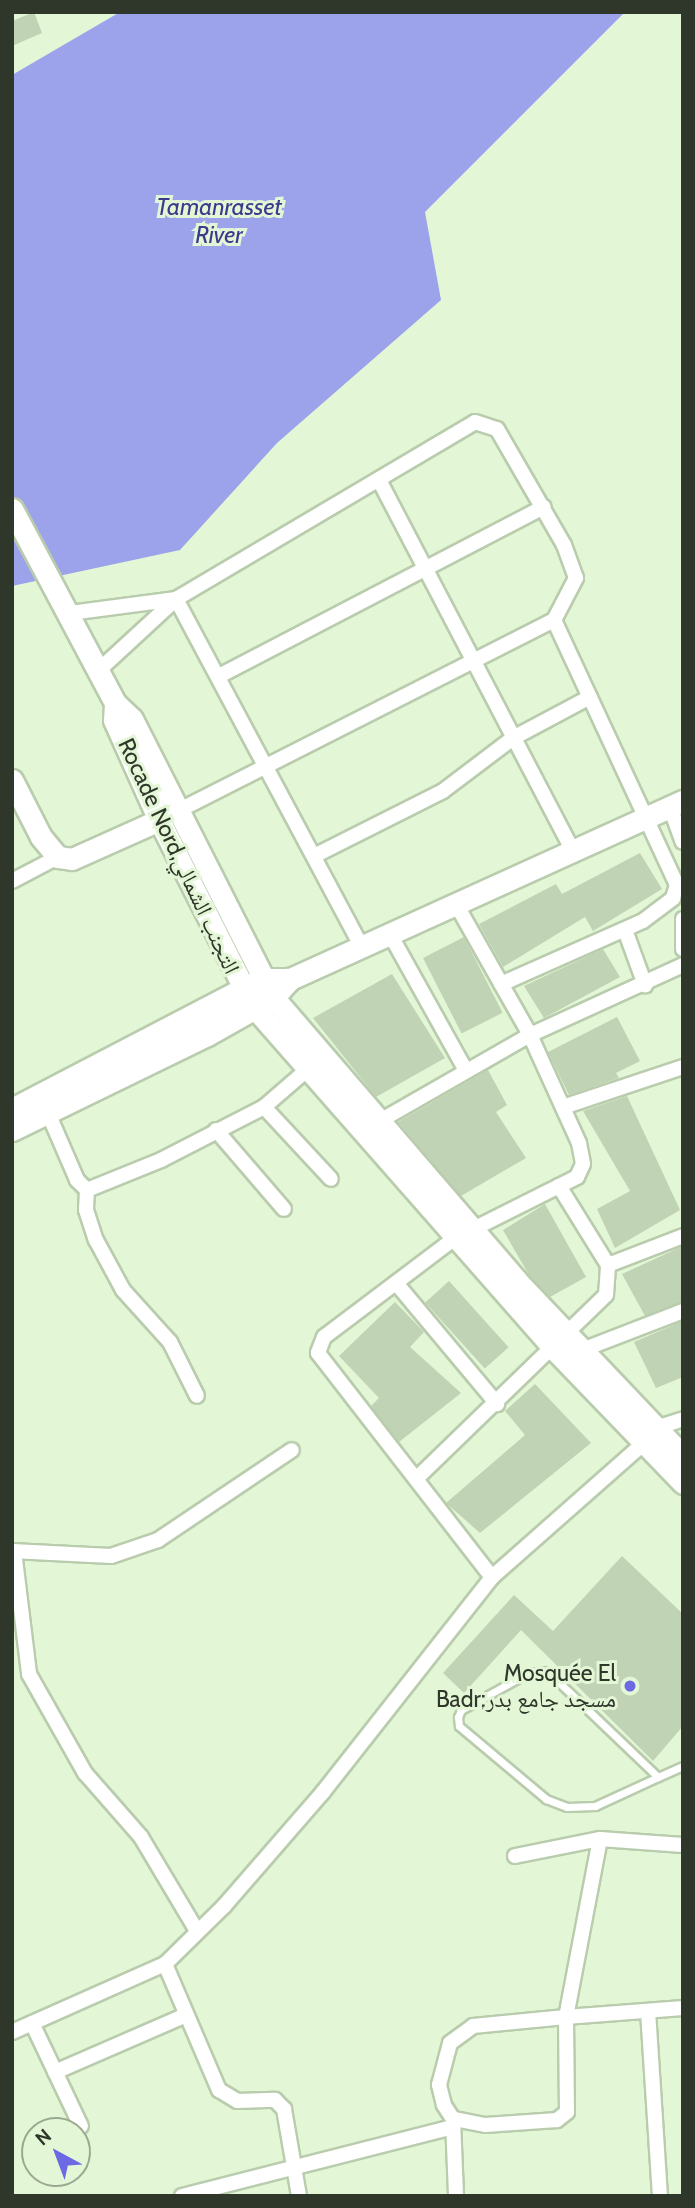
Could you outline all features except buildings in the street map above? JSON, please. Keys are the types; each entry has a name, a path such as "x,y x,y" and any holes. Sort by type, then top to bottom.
{"main road":[{"name":"Rocade Nord,التجنب الشمالي","path":"12,509 70,612 115,704 132,719 180,810 264,990"},
{"name":"Rocade Nord,التجنب الشمالي","path":"115,704 114,720 159,820 264,990"},
{"path":"12,780 41,837 58,857 72,859 159,820"},
{"path":"12,1129 44,1103 264,990 363,950 456,904 676,804"},
{"path":"264,990 309,1068 650,1436 683,1483"},
{"path":"264,990 378,1122 462,1233"},
{"path":"12,1110 44,1103"},
{"path":"561,1342 582,1350 622,1405"},
{"path":"650,1436 683,1456"}],"street":[{"path":"99,670 176,599 475,422 487,423 497,429 544,508 576,578 554,620 474,657 159,820"},
{"path":"379,480 428,569 573,851"},
{"path":"219,676 544,508"},
{"path":"70,612 176,599"},
{"path":"176,599 363,950"},
{"path":"501,984 625,930 673,898 677,885 554,620"},
{"path":"314,856 443,791 513,738 590,697"},
{"path":"676,804 683,842"},
{"path":"12,881 58,857"},
{"path":"456,904 530,1035 563,1107 583,1164 576,1177 462,1233 317,1343 318,1353 492,1577"},
{"path":"683,919 683,948"},
{"path":"625,930 645,985"},
{"path":"391,936 465,1069"},
{"path":"378,1122 465,1069 530,1035 645,985 683,965"},
{"path":"563,1107 683,1067"},
{"path":"86,1190 161,1160 264,1107 309,1068"},
{"path":"44,1103 77,1180 86,1190 86,1210 96,1240 122,1290 170,1342 197,1396"},
{"path":"264,1107 331,1179"},
{"path":"216,1130 284,1209"},
{"path":"416,1479 561,1342 606,1295 608,1265 559,1186"},
{"path":"608,1265 683,1236"},
{"path":"396,1283 496,1404"},
{"path":"582,1350 683,1311"},
{"path":"12,2032 165,1964 323,1792 492,1577 650,1436 683,1419"},
{"path":"197,1931 141,1837 85,1773 29,1674 13,1551 111,1556 158,1539 292,1450"},
{"path":"515,1856 600,1839 683,1845"},
{"path":"182,2196 297,2169 453,2123 485,2125 563,2117 570,2102 566,2017 600,1839"},
{"path":"165,1964 219,2090 237,2101 275,2100 284,2109 297,2169 299,2196"},
{"path":"456,2196 453,2123 439,2085 447,2053 457,2035 473,2026 683,2008"},
{"path":"648,2011 660,2196"},
{"path":"55,2071 187,2015"},
{"path":"32,2023 77,2117"}],"lane":[{"path":"659,1777 547,1671 528,1673 461,1710 458,1717 459,1726 546,1799 567,1807 595,1806 659,1777 683,1766"}],"water":[{"name":"Tamanrasset River","path":"120,12 625,12 425,212 441,300 277,443 180,550 12,586 12,75"}],"place":[{"name":"Mosquée El Badr;مسجد جامع بدر","path":"630,1686"}]}
